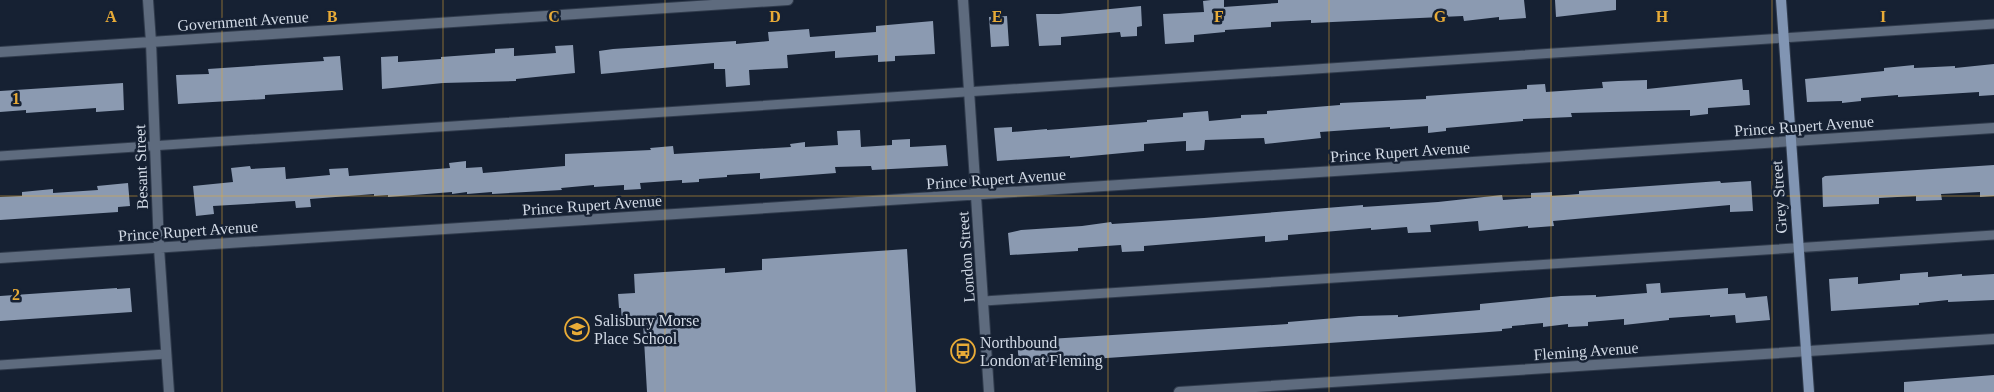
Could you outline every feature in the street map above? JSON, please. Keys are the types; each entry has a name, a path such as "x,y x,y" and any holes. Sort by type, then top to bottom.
{"street":[{"name":"Besant Street","path":"148,0 159,248 169,392"},
{"name":"Government Avenue","path":"0,52 788,0"},
{"name":"London Street","path":"963,0 989,392"},
{"name":"Grey Street","path":"1781,0 1809,392"},
{"name":"Prince Rupert Avenue","path":"0,258 1994,128"},
{"name":"Fleming Avenue","path":"1180,392 1994,339"}],"lane":[{"path":"0,156 1994,24"},
{"path":"984,301 1994,235"},
{"path":"0,365 166,354"}],"building":[{"path":"1224,0 1224,7 1278,3 1278,0 1524,0 1526,18 1499,20 1499,17 1464,21 1463,16 1311,23 1311,20 1271,22 1271,27 1225,30 1225,32 1194,35 1194,42 1165,44 1163,14 1204,12 1203,1"},
{"path":"1555,0 1616,0 1616,10 1556,17"},
{"path":"1141,6 1142,26 1137,27 1137,36 1121,37 1120,32 1061,37 1061,45 1039,46 1036,14 1059,14"},
{"path":"1007,16 1009,46 991,47 989,17"},
{"path":"933,21 935,54 895,56 895,61 878,62 878,55 835,58 835,51 787,55 788,68 749,70 750,85 726,87 725,69 714,69 714,63 601,74 599,51 736,41 736,44 769,41 768,32 809,29 810,37 876,32 876,26"},
{"path":"573,45 575,73 516,79 516,81 443,83 382,89 381,57 398,56 398,62 495,53 495,49 514,48 514,56 556,53 555,46"},
{"path":"340,56 343,90 265,95 265,99 178,104 176,75 209,74 208,69 324,61 323,57"},
{"path":"1994,64 1994,95 1979,96 1979,92 1898,97 1898,95 1861,98 1861,101 1842,103 1842,101 1807,102 1805,79 1884,71 1884,68 1914,65 1914,68 1955,66 1955,68"},
{"path":"1742,79 1743,90 1749,90 1750,105 1708,108 1708,114 1690,116 1690,110 1571,113 1572,117 1523,119 1523,121 1446,128 1446,131 1428,133 1428,126 1390,129 1390,127 1320,132 1321,138 1265,144 1264,138 1205,140 1204,150 1186,151 1186,141 1144,144 1144,151 1070,158 1070,156 997,161 994,128 1012,127 1012,132 1047,130 1147,122 1147,120 1183,117 1183,113 1208,111 1209,121 1241,118 1241,115 1267,114 1267,111 1340,105 1340,103 1426,99 1426,96 1527,89 1527,85 1545,84 1546,92 1603,88 1602,82 1647,80 1647,89"},
{"path":"123,83 124,110 96,112 96,108 26,113 26,110 0,112 0,91"},
{"path":"860,130 861,147 892,145 892,140 910,139 910,147 946,145 948,166 872,170 871,166 835,167 836,173 760,179 760,173 727,175 727,177 699,179 699,182 682,183 682,180 640,183 641,189 624,190 624,185 594,187 594,185 561,188 562,190 492,194 492,192 467,194 467,192 452,194 452,192 388,197 388,195 374,196 374,194 310,199 311,207 296,208 295,201 213,206 214,214 196,216 193,186 233,182 231,168 250,166 251,169 285,167 286,179 330,175 329,169 348,168 349,176 450,168 449,163 466,161 466,168 482,167 483,173 565,166 565,154 651,150 650,148 673,146 674,154 791,147 790,144 805,142 805,147 838,145 837,131"},
{"path":"1994,165 1994,196 1980,197 1980,192 1941,194 1942,200 1916,201 1916,196 1879,198 1879,204 1823,207 1822,178 1825,176"},
{"path":"1720,181 1721,183 1751,181 1753,211 1730,212 1730,205 1553,221 1554,226 1528,228 1528,226 1479,231 1478,221 1430,225 1431,232 1408,233 1407,227 1371,230 1371,228 1288,235 1288,240 1265,242 1265,236 1144,246 1144,251 1122,252 1121,245 1078,248 1078,251 1010,255 1008,233 1021,230 1111,222 1112,224 1363,205 1363,207 1438,202 1502,195 1503,200 1531,198 1531,193 1552,192 1552,196 1579,194 1579,191"},
{"path":"128,183 130,206 118,207 118,212 0,220 0,197 22,196 22,192 53,189 53,193 98,190 97,186"},
{"path":"907,249 916,392 647,392 643,322 622,323 621,308 619,308 618,294 635,293 634,274 725,268 725,273 762,270 762,259"},
{"path":"1928,272 1928,277 1994,274 1994,300 1948,302 1948,300 1919,303 1919,305 1831,311 1829,279 1858,277 1858,284 1900,280 1900,274"},
{"path":"1660,283 1661,293 1728,288 1728,294 1745,293 1746,298 1767,296 1770,320 1736,323 1735,315 1710,317 1710,315 1669,318 1669,320 1624,325 1624,319 1588,322 1588,326 1568,327 1568,324 1543,327 1543,323 1512,326 1512,328 1502,329 1502,331 1019,364 1017,341 1288,324 1288,322 1359,316 1398,315 1398,317 1480,310 1480,304 1561,296 1596,295 1596,297 1647,293 1646,284"},
{"path":"130,288 132,312 0,321 0,296"},
{"path":"1994,375 1994,392 1904,392 1904,382"}],"place":[{"name":"Salisbury Morse Place School","path":"577,329"},
{"name":"Northbound London at Fleming","path":"963,351"}]}
